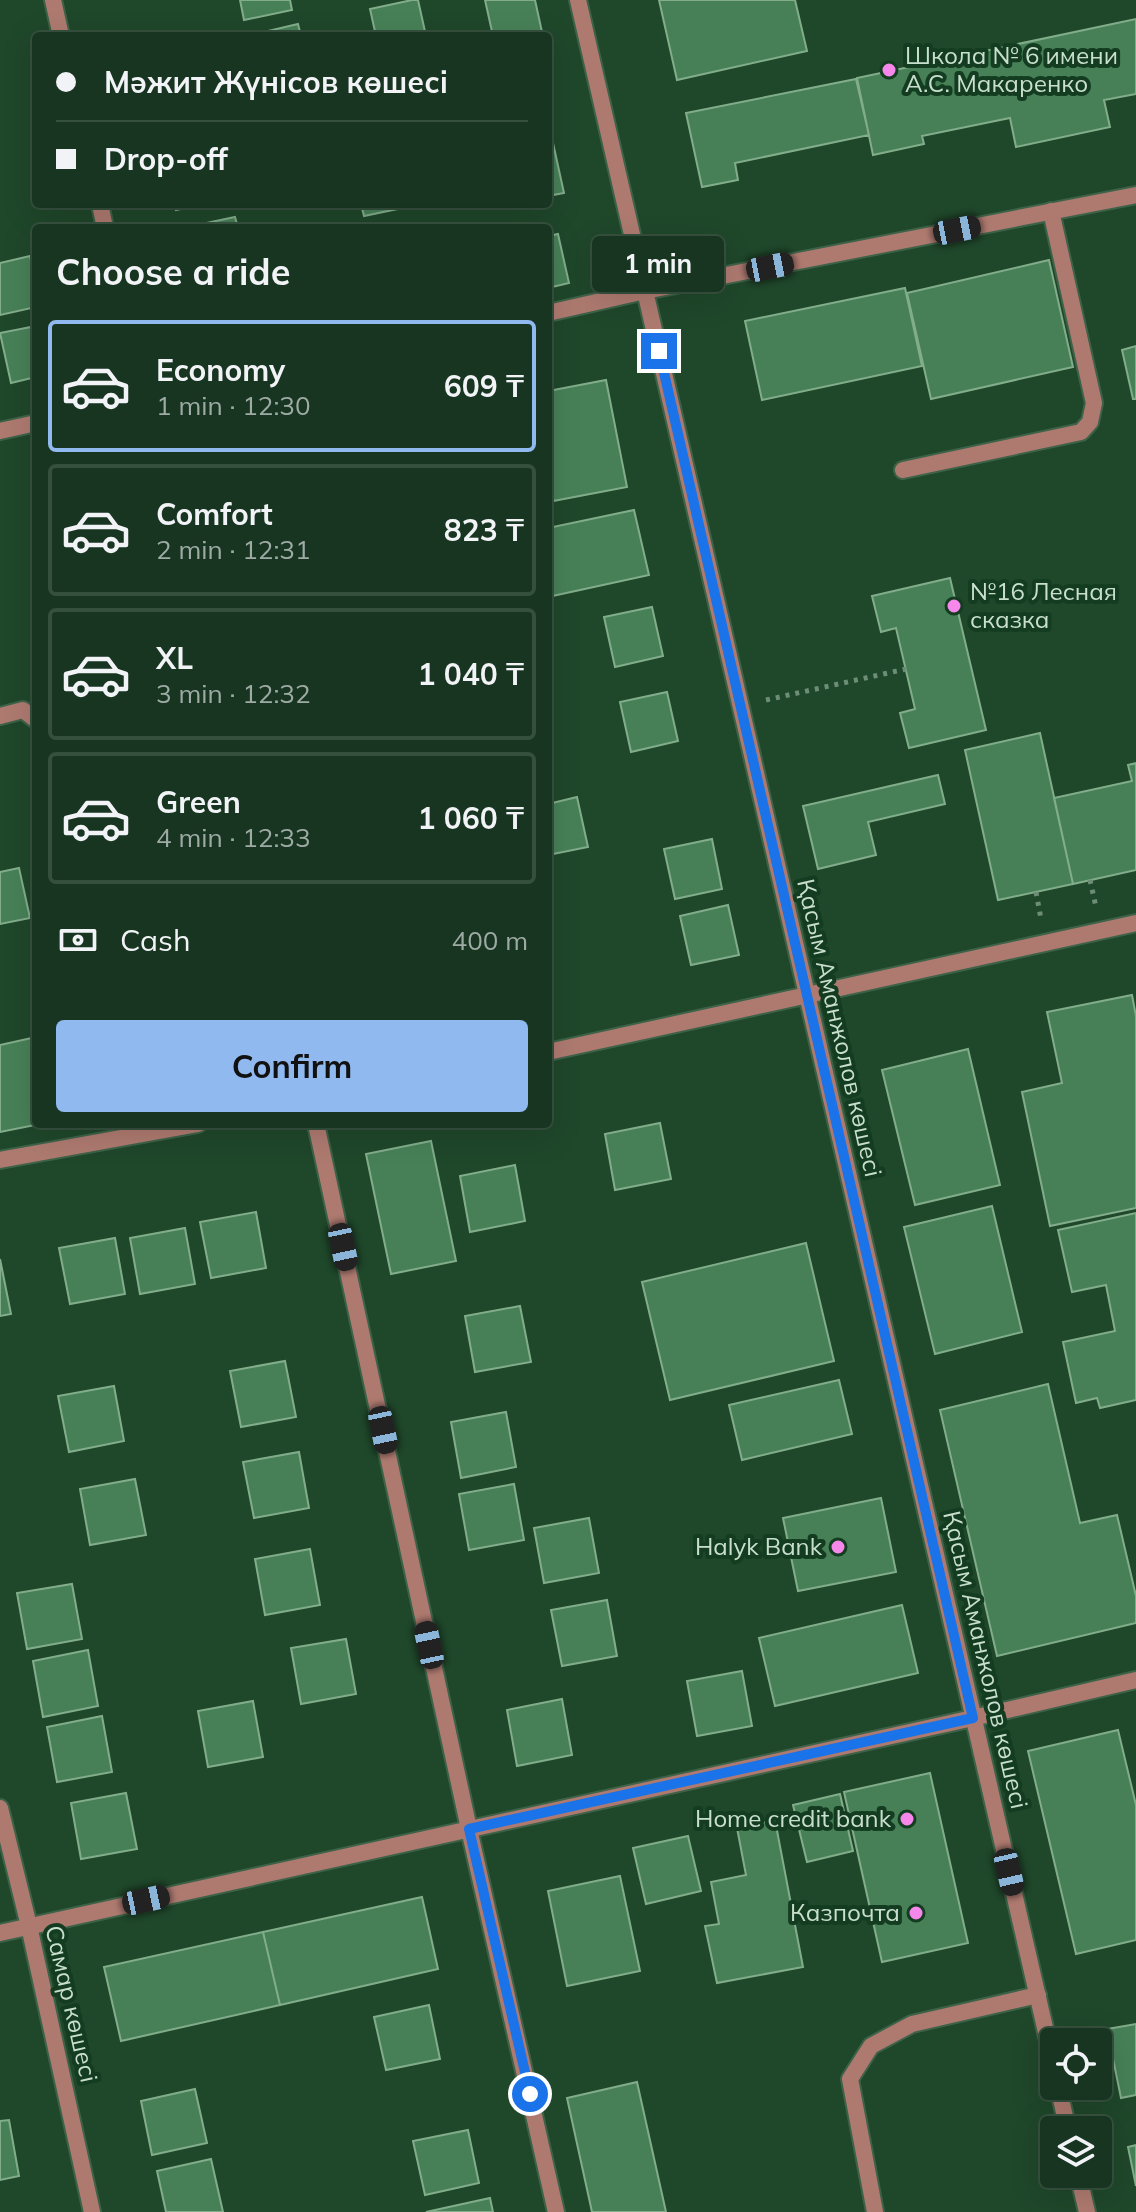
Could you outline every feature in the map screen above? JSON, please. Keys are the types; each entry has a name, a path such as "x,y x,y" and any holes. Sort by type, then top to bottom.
{"street":[{"path":"53,0 60,32"},
{"name":"Қасым Аманжолов көшесі","path":"578,0 1045,2028"},
{"path":"552,312 1136,195"},
{"path":"903,470 1081,432 1090,422 1094,403 1051,211"},
{"path":"0,431 32,424"},
{"path":"0,716 23,710 32,717"},
{"path":"552,1051 1136,923"},
{"path":"0,1160 176,1128"},
{"path":"317,1128 469,1829 556,2212"},
{"path":"0,1933 1136,1680"},
{"name":"Самар көшесі","path":"0,1808 92,2212"},
{"path":"875,2212 850,2079 871,2046 912,2024 1038,1995"},
{"path":"1081,2188 1087,2212"}],"path":[{"path":"792,693 906,669"},
{"path":"1090,880 1097,911"},
{"path":"1036,892 1042,924"}],"building":[{"path":"240,0 290,0 292,10 244,20"},
{"path":"418,0 425,32 375,32 370,9"},
{"path":"485,0 535,0 542,32 492,32"},
{"path":"659,0 795,0 807,51 677,80"},
{"path":"1136,19 1136,94 1104,100 1110,127 1016,147 1010,118 922,136 924,144 873,155 857,78"},
{"path":"298,24 300,32 264,32"},
{"path":"856,79 869,135 735,163 738,180 702,187 686,113"},
{"path":"552,143 564,193 552,195"},
{"path":"362,208 402,208 364,216"},
{"path":"235,217 237,224 201,224"},
{"path":"558,234 569,283 552,287 552,235"},
{"path":"30,256 32,308 0,315 0,263"},
{"path":"1049,260 1073,367 931,399 907,293"},
{"path":"905,288 922,366 762,400 745,321"},
{"path":"32,327 32,378 11,383 0,333"},
{"path":"1136,346 1136,399 1133,399 1122,350"},
{"path":"606,380 627,487 552,501 552,390"},
{"path":"634,510 649,575 552,596 552,527"},
{"path":"950,578 986,730 909,748 900,713 915,709 896,628 881,632 872,596"},
{"path":"652,607 663,656 615,667 604,617"},
{"path":"667,692 678,741 631,752 620,702"},
{"path":"1040,733 1073,884 998,900 965,750"},
{"path":"1136,763 1136,870 1073,884 1054,798 1132,781 1128,765"},
{"path":"938,775 945,804 868,822 876,855 818,869 803,806"},
{"path":"577,797 588,847 552,854 552,803"},
{"path":"712,839 722,889 675,899 664,849"},
{"path":"19,868 30,918 0,924 0,872"},
{"path":"728,905 739,955 691,965 680,916"},
{"path":"1132,995 1136,1016 1136,1208 1050,1226 1022,1092 1062,1083 1047,1012"},
{"path":"32,1038 32,1126 0,1132 0,1045"},
{"path":"968,1049 1000,1185 915,1205 882,1070"},
{"path":"660,1123 671,1179 615,1190 605,1134"},
{"path":"431,1141 456,1261 391,1274 366,1154"},
{"path":"515,1165 525,1221 470,1232 460,1176"},
{"path":"992,1206 1022,1332 935,1354 904,1227"},
{"path":"256,1212 266,1268 211,1278 200,1222"},
{"path":"1136,1213 1136,1400 1100,1408 1097,1398 1076,1403 1063,1342 1115,1331 1106,1285 1072,1292 1058,1230"},
{"path":"185,1228 195,1284 140,1294 130,1238"},
{"path":"115,1238 125,1294 70,1304 59,1248"},
{"path":"806,1243 834,1361 670,1400 642,1282"},
{"path":"0,1259 11,1314 0,1316"},
{"path":"520,1306 531,1362 475,1372 465,1316"},
{"path":"285,1361 296,1417 241,1427 230,1371"},
{"path":"839,1380 852,1434 742,1460 729,1405"},
{"path":"1048,1384 1080,1523 1117,1515 1136,1596 1136,1623 997,1656 940,1410"},
{"path":"114,1386 124,1441 69,1452 58,1396"},
{"path":"506,1412 516,1467 461,1478 451,1422"},
{"path":"299,1452 309,1508 254,1518 243,1462"},
{"path":"135,1479 146,1535 90,1545 80,1489"},
{"path":"514,1484 524,1540 469,1550 459,1494"},
{"path":"881,1498 896,1572 798,1591 783,1518"},
{"path":"589,1518 599,1573 544,1583 534,1528"},
{"path":"310,1549 320,1605 265,1615 255,1559"},
{"path":"72,1584 82,1639 27,1649 17,1593"},
{"path":"607,1600 617,1656 562,1666 551,1610"},
{"path":"902,1605 918,1673 775,1706 759,1638"},
{"path":"346,1639 356,1694 301,1704 291,1648"},
{"path":"88,1650 98,1706 43,1717 33,1661"},
{"path":"742,1671 752,1726 697,1736 687,1681"},
{"path":"562,1699 572,1755 517,1766 507,1710"},
{"path":"253,1701 263,1757 208,1767 198,1711"},
{"path":"102,1716 112,1772 57,1782 47,1727"},
{"path":"1118,1730 1136,1805 1136,1940 1076,1954 1028,1751"},
{"path":"930,1773 968,1943 882,1962 844,1792"},
{"path":"126,1793 137,1849 81,1859 71,1803"},
{"path":"840,1794 853,1851 807,1862 793,1805"},
{"path":"775,1820 803,1967 717,1983 705,1926 719,1924 711,1882 746,1875 737,1828"},
{"path":"688,1836 701,1891 646,1904 633,1848"},
{"path":"620,1876 640,1971 567,1986 548,1891"},
{"path":"422,1897 438,1969 280,2005 263,1932"},
{"path":"263,1932 280,2005 121,2041 104,1967"},
{"path":"429,2005 440,2059 386,2070 374,2017"},
{"path":"1136,2024 1136,2095 1121,2098 1112,2054 1112,2028"},
{"path":"637,2082 666,2212 592,2212 567,2098"},
{"path":"195,2089 207,2143 152,2155 141,2101"},
{"path":"9,2120 19,2176 0,2180 0,2121"},
{"path":"468,2130 479,2183 425,2195 413,2141"},
{"path":"1136,2145 1136,2186 1128,2147"},
{"path":"211,2159 223,2212 166,2212 157,2171"},
{"path":"490,2198 493,2212 426,2212"}],"place":[{"name":"Школа № 6 имени А.С. Макаренко","path":"889,70"},
{"name":"№16 Лесная сказка","path":"954,606"},
{"name":"Halyk Bank","path":"838,1547"},
{"name":"Home credit bank","path":"907,1819"},
{"name":"Казпочта","path":"916,1913"}],"route":[{"path":"530,2094 469,1829 973,1718 659,351"}]}
